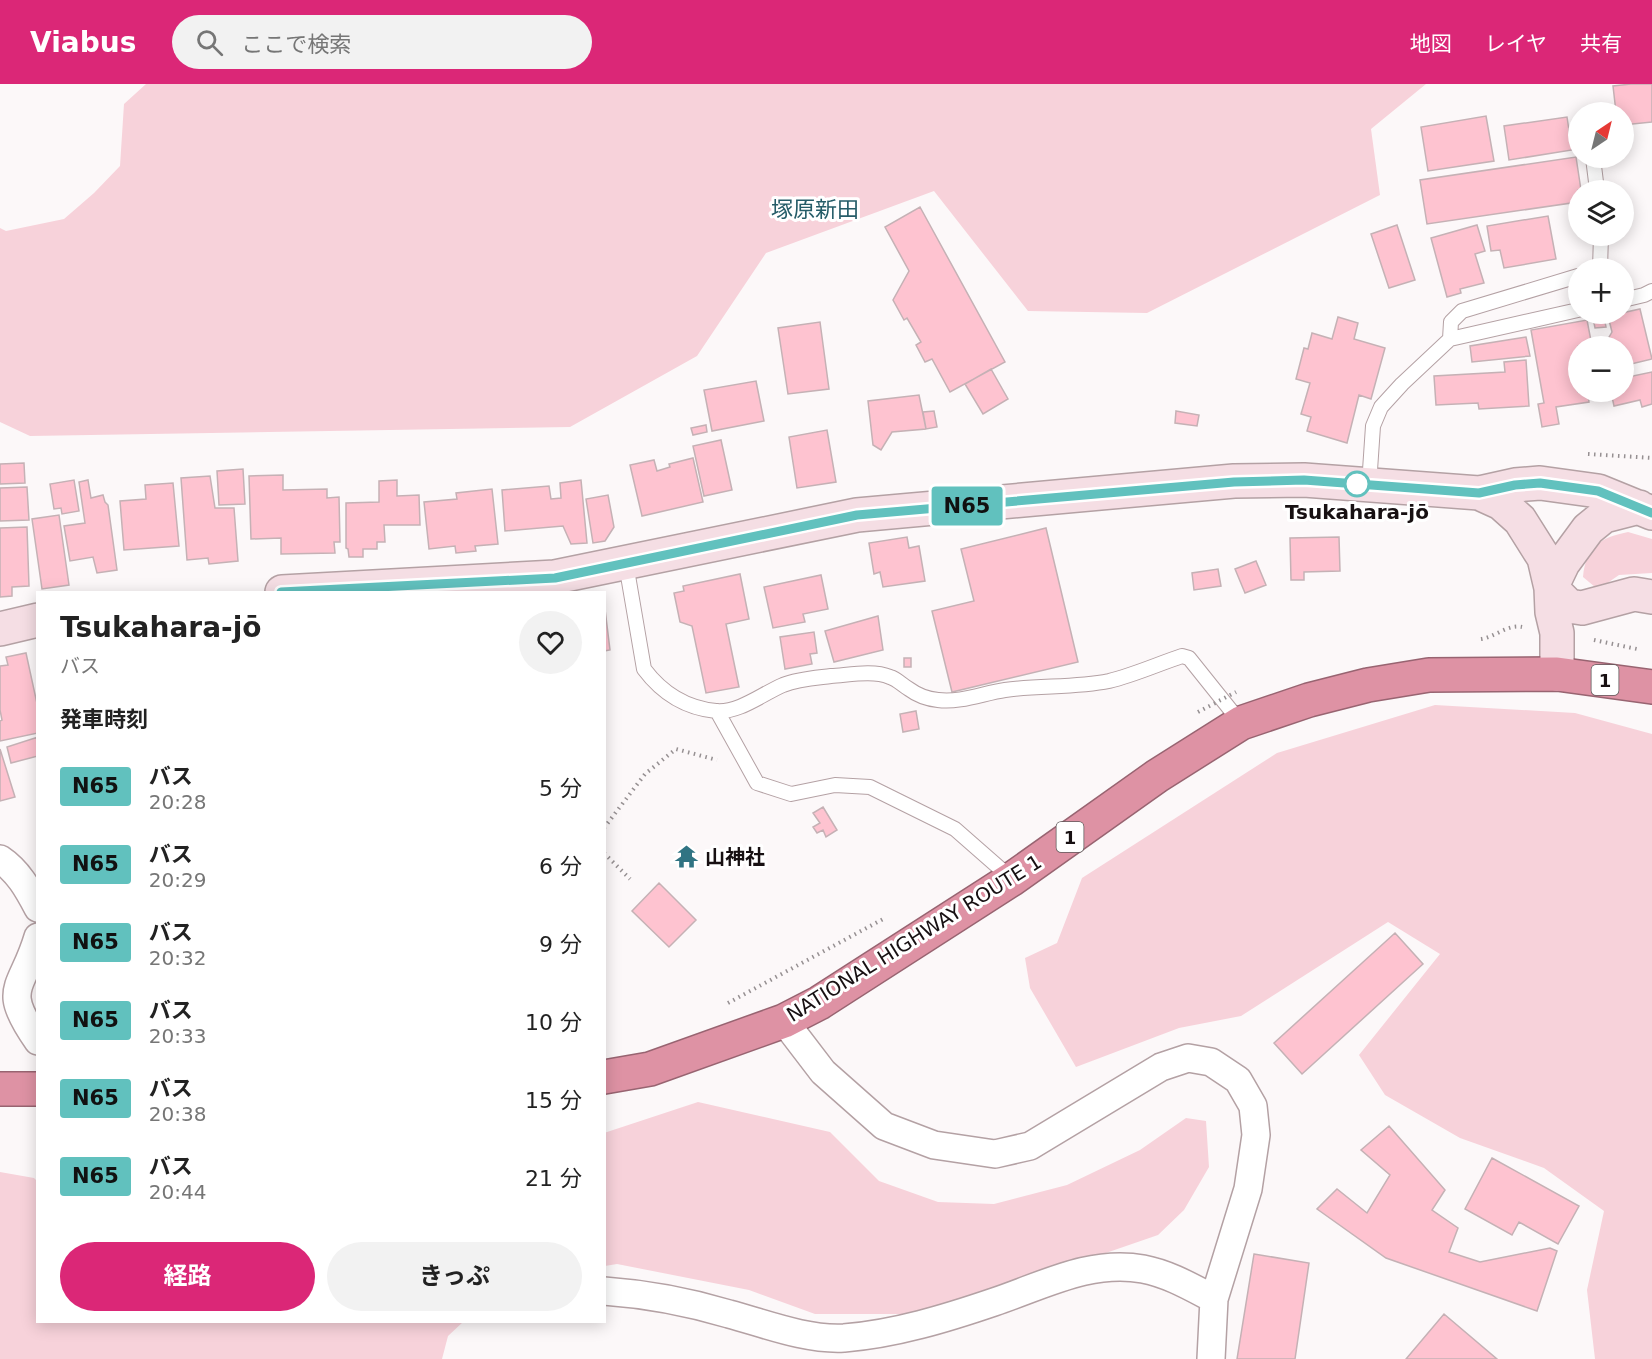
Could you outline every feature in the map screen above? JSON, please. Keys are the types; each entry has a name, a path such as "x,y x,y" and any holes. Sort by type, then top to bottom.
{"highway":[{"name":"NATIONAL HIGHWAY ROUTE 1","path":"606,1077 650,1069 784,1021 819,1003 1012,879 1157,776 1238,707 1309,700 1368,685 1429,675 1557,674 1652,687"},
{"path":"0,1089 36,1089"}],"street":[{"path":"302,591 555,578 857,515 1234,482 1304,480 1479,493 1515,485 1540,483 1598,491 1646,510"},
{"path":"1479,493 1501,502 1520,519 1544,558 1557,633 1557,674"},
{"path":"1551,588 1563,563 1588,529 1604,516 1646,510"},
{"path":"1551,588 1569,606 1582,608 1634,594 1652,597"},
{"path":"1557,633 1582,608"},
{"path":"0,629 36,620"},
{"path":"0,859 10,866 23,881 36,904"},
{"path":"36,943 33,953 10,992 9,1000 23,1026 36,1039"},
{"path":"784,1021 823,1072 884,1126 933,1145 995,1154 1030,1146 1161,1067 1188,1058 1211,1062 1238,1080 1253,1106 1256,1135 1248,1189 1214,1299 1211,1359"},
{"path":"606,1291 638,1293 824,1338 846,1338 907,1327 994,1302 1077,1272 1106,1268 1142,1269 1174,1278 1214,1299"}],"lane":[{"path":"1450,339 1451,322 1462,311 1568,279"},
{"path":"1634,297 1652,291"},
{"path":"1369,485 1372,426 1382,408 1402,384 1450,339 1568,312"},
{"path":"626,564 644,669 653,681 682,703 726,711 799,680 882,674 926,697 940,701 955,700 1005,690 1110,681 1182,656 1189,658 1238,707"},
{"path":"717,711 757,783 791,794 835,785 870,788 955,829 1012,879"}],"path":[{"path":"1187,717 1198,712 1238,707"},
{"path":"606,825 645,774 675,750 718,760 757,783"},
{"path":"606,855 630,879"},
{"path":"719,1008 887,917"}],"shaded area":[{"path":"146,84 1426,84 1371,129 1380,195 1147,313 1028,311 934,191 766,253 697,356 570,427 30,436 0,422 0,228 6,231 64,219 94,193 120,166 124,104"},
{"path":"1628,532 1652,539 1652,573 1619,575 1606,584 1595,587 1583,577 1591,551 1609,537"},
{"path":"1435,705 1575,713 1652,734 1652,1359 1595,1359 1587,1290 1604,1211 1544,1168 1460,1138 1385,1095 1359,1055 1440,954 1388,922 1241,1016 1179,1028 1076,1067 1030,988 1025,958 1057,943 1082,878 1277,753"},
{"path":"698,1102 830,1132 879,1181 938,1202 994,1204 1067,1185 1140,1150 1186,1118 1206,1121 1209,1167 1184,1210 1158,1235 929,1314 815,1314 749,1290 617,1264 606,1266 606,1132"},
{"path":"0,1172 36,1180 36,1323 462,1323 448,1336 442,1359 0,1359"}],"building":[{"path":"1652,84 1652,122 1634,124 1634,102 1615,102 1613,86"},
{"path":"1486,116 1494,161 1428,171 1421,127"},
{"path":"1567,117 1568,151 1509,160 1504,126"},
{"path":"1568,158 1568,168 1578,168 1579,180 1568,180 1568,203 1427,224 1420,180"},
{"path":"920,207 1005,362 950,392 932,359 925,362 916,345 921,342 907,318 904,320 893,300 909,271 885,227"},
{"path":"1548,216 1556,259 1504,268 1500,250 1491,251 1487,226"},
{"path":"1397,225 1415,280 1389,288 1371,234"},
{"path":"1477,225 1485,251 1475,254 1484,283 1460,289 1461,293 1447,297 1431,238"},
{"path":"1640,309 1652,359 1634,363 1634,336 1610,336 1612,332 1610,324 1634,324 1634,310"},
{"path":"1338,317 1358,323 1354,339 1385,348 1371,399 1359,395 1347,443 1307,431 1311,417 1301,414 1310,383 1296,379 1304,348 1308,349 1312,333 1332,339"},
{"path":"820,322 829,389 788,394 778,328"},
{"path":"1568,323 1588,324 1590,336 1568,336 1568,402 1589,402 1556,407 1559,424 1542,427 1538,404 1544,403 1531,330"},
{"path":"1594,324 1605,324 1606,327 1595,328"},
{"path":"1526,337 1530,356 1472,362 1470,346"},
{"path":"1526,360 1529,406 1479,409 1478,403 1436,405 1434,376 1505,372 1504,362"},
{"path":"991,369 1008,399 983,414 965,384"},
{"path":"1652,372 1652,404 1642,407 1640,400 1634,401 1634,376"},
{"path":"756,381 764,421 712,431 704,390"},
{"path":"919,395 926,429 892,432 881,450 873,445 868,401"},
{"path":"1613,402 1631,402 1614,406"},
{"path":"934,411 937,427 926,429 923,412"},
{"path":"1176,411 1199,415 1197,426 1175,423"},
{"path":"706,425 707,432 693,435 691,428"},
{"path":"827,430 836,482 797,488 789,437"},
{"path":"721,440 732,490 704,496 693,446"},
{"path":"693,458 703,502 642,516 630,465 654,460 657,471 670,467 669,464"},
{"path":"24,463 25,483 0,484 0,464"},
{"path":"243,469 245,504 219,505 217,471"},
{"path":"283,475 283,490 327,489 327,498 339,497 340,542 334,542 335,553 281,554 281,538 251,539 249,476"},
{"path":"210,476 215,508 234,508 238,561 209,564 208,558 187,560 181,478"},
{"path":"74,480 79,511 62,514 61,508 54,509 50,484"},
{"path":"88,480 91,498 103,495 108,505 117,570 97,573 93,557 70,561 64,526 85,523 79,482"},
{"path":"397,480 397,496 419,495 420,525 384,525 385,542 377,542 377,549 363,549 363,557 349,557 346,548 346,503 379,502 379,481"},
{"path":"581,480 587,543 571,544 563,526 505,531 502,490 549,486 551,499 561,498 560,483"},
{"path":"173,483 179,546 124,550 120,501 146,499 145,485"},
{"path":"27,487 29,520 0,521 0,488"},
{"path":"492,489 498,544 475,546 476,551 456,553 455,546 429,549 424,502 457,499 456,493"},
{"path":"608,495 614,527 605,541 593,543 586,499"},
{"path":"59,515 69,585 42,589 32,519"},
{"path":"27,527 29,586 12,587 12,596 0,597 0,528"},
{"path":"1046,528 1078,662 952,692 932,611 974,601 961,549"},
{"path":"907,537 909,548 919,546 925,581 883,587 880,572 874,574 869,543"},
{"path":"1339,537 1340,571 1304,572 1304,580 1291,580 1290,538"},
{"path":"1256,561 1266,585 1245,593 1235,569"},
{"path":"1218,569 1221,586 1194,590 1192,573"},
{"path":"740,574 749,619 726,624 739,687 706,693 692,626 680,622 674,593 684,591 683,586"},
{"path":"821,575 828,609 803,614 805,622 773,628 764,587"},
{"path":"878,616 883,650 834,662 825,631"},
{"path":"606,617 610,650 606,651"},
{"path":"814,632 817,653 810,654 812,664 785,669 780,637"},
{"path":"26,653 36,699 36,733 0,741 0,721 2,720 0,666 8,665 6,657"},
{"path":"904,658 911,658 911,667 904,667"},
{"path":"916,711 919,729 903,732 900,714"},
{"path":"36,738 36,757 11,763 7,747"},
{"path":"0,749 15,797 0,801"},
{"path":"823,807 837,830 826,837 823,830 817,833 813,827 820,823 813,813"},
{"path":"659,883 696,920 669,947 632,911"},
{"path":"1395,933 1423,964 1302,1074 1274,1043"},
{"path":"1389,1126 1445,1190 1432,1210 1458,1228 1449,1252 1480,1262 1550,1248 1557,1251 1537,1311 1386,1258 1317,1209 1337,1189 1367,1213 1390,1175 1361,1150"},
{"path":"1492,1158 1579,1206 1558,1244 1519,1222 1512,1235 1465,1209"},
{"path":"1254,1254 1309,1263 1295,1359 1237,1359"},
{"path":"1444,1314 1497,1359 1406,1359"}],"bus line":[{"name":"N65","path":"301,591 555,578 857,515 1234,482 1304,480 1479,493 1515,485 1540,483 1598,491 1652,513"}],"place":[{"name":"Tsukahara-jō","path":"1357,484"},
{"name":"山神社","path":"687,857"}],"district":[{"name":"塚原新田","path":"815,209"}]}
